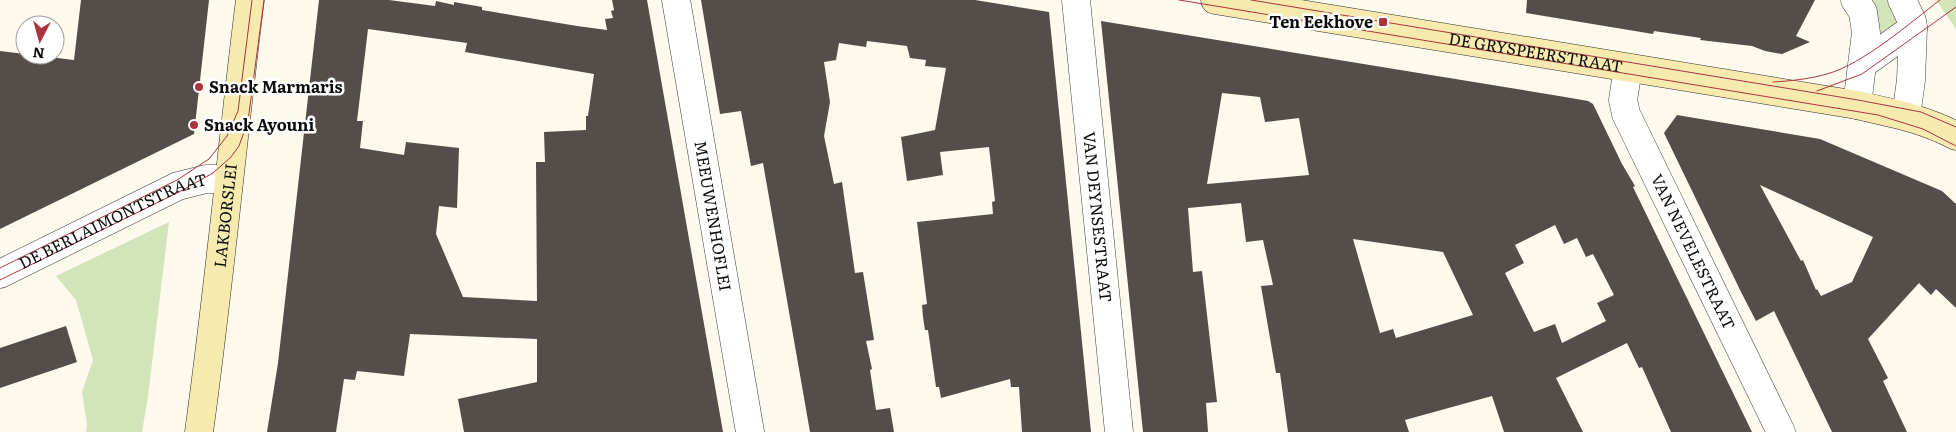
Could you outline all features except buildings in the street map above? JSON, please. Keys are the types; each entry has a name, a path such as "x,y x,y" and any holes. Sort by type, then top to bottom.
{"street":[{"name":"LAKBORSLEI","path":"199,432 214,328 228,179 250,0"},
{"name":"MEEUWENHOFLEI","path":"676,0 750,432"},
{"name":"VAN DEYNSESTRAAT","path":"1076,0 1119,432"},
{"name":"DE GRYSPEERSTRAAT","path":"1215,0 1857,106 1909,116 1927,122 1956,136"},
{"path":"1855,0 1863,12 1866,33 1857,106"},
{"path":"1902,0 1912,21 1913,28 1911,80 1907,109 1909,116"},
{"path":"1863,64 1913,28"},
{"name":"VAN NEVELESTRAAT","path":"1628,68 1623,100 1626,114 1781,432"},
{"name":"DE BERLAIMONTSTRAAT","path":"0,274 178,186 206,179 228,179"}],"green space":[{"path":"1869,0 1889,0 1899,21 1881,35 1877,16"},
{"path":"1936,0 1956,0 1956,29"},
{"path":"169,222 142,432 86,432 87,424 82,392 93,360 76,300 56,276"}],"tram line":[{"path":"0,268 177,180 209,159 227,136 238,111 252,0"},
{"path":"0,280 179,192 213,173 231,157 239,146 248,121 264,0"},
{"path":"1179,0 1878,115 1923,129 1956,146"},
{"path":"1251,0 1858,100 1921,112 1956,127"},
{"path":"1773,82 1814,77 1841,69 1886,42 1940,0"},
{"path":"1817,91 1862,74 1956,7"}],"place":[{"name":"Ten Eekhove","path":"1383,22"},
{"name":"Snack Marmaris","path":"199,87"},
{"name":"Snack Ayouni","path":"194,125"}]}
